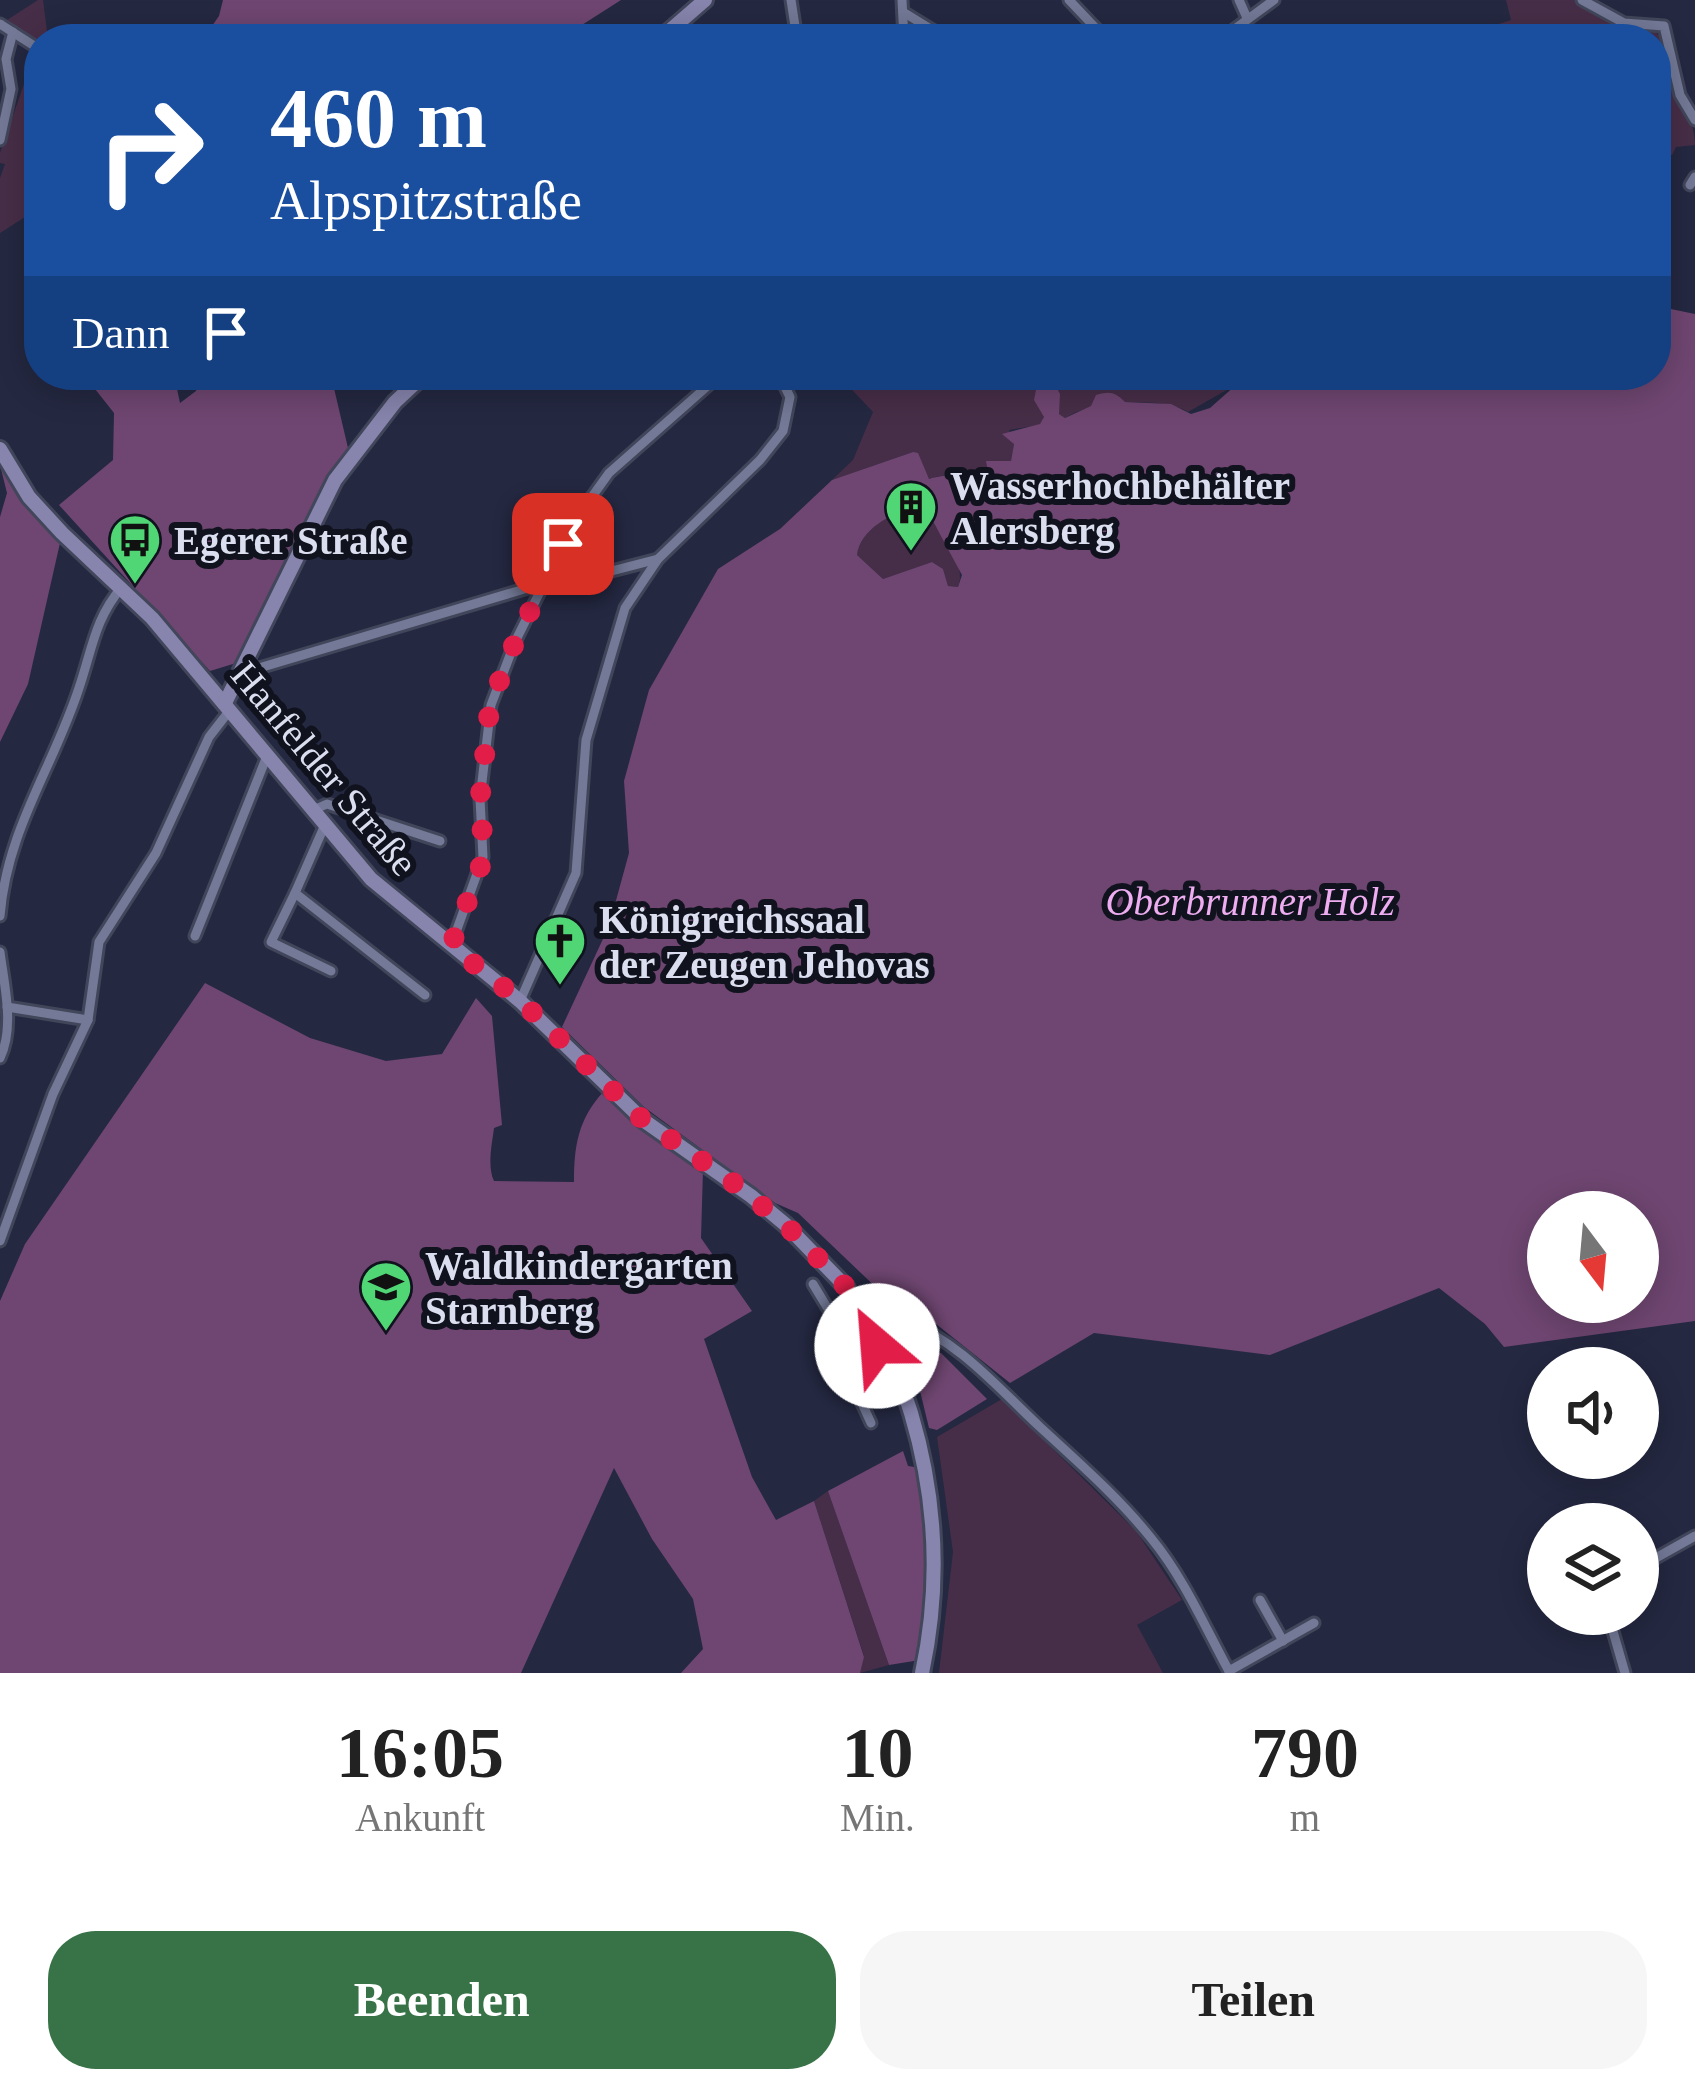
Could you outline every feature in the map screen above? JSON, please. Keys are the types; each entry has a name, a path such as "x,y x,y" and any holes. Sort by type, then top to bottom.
{"street":[{"path":"677,24 704,0"},
{"path":"1069,0 1093,24"},
{"path":"1083,12 1094,0"},
{"path":"1240,0 1247,19"},
{"path":"1240,24 1274,0"},
{"path":"1582,0 1624,23 1637,24"},
{"path":"0,24 24,40"},
{"path":"0,140 11,89 6,59 15,34"},
{"path":"1671,56 1680,94 1695,120"},
{"path":"0,1241 44,1116 88,1020 99,942 156,853 335,480 408,390"},
{"path":"451,946 484,857 480,799 490,705 515,642 576,519 609,473 703,390"},
{"path":"520,1000 576,873 586,740 625,608 658,559 760,460 783,431 788,390"},
{"name":"Hanfelder Straße","path":"0,449 29,496 62,533 123,586 371,879 520,1000 643,1120 759,1202 846,1287 877,1308"},
{"path":"214,688 239,674 548,582 573,581 658,559"},
{"path":"0,916 18,827 79,689 105,606 123,586"},
{"path":"195,936 267,756"},
{"path":"311,812 327,804 440,841"},
{"path":"324,827 271,942 331,971"},
{"path":"296,893 425,995"},
{"path":"0,952 7,1007 2,1054"},
{"path":"7,1007 88,1020"},
{"path":"813,1284 851,1347"},
{"name":"Hanfelder Straße","path":"846,1287 865,1320"},
{"path":"899,1377 902,1332 893,1309 877,1308 865,1320 873,1342 899,1377 932,1502 933,1610 922,1673"},
{"path":"851,1347 873,1342 889,1347 902,1332"},
{"path":"902,1332 939,1337 960,1350 1094,1478 1150,1537 1179,1578 1229,1672 1314,1623"},
{"path":"851,1347 844,1366 871,1423"},
{"path":"1659,1556 1695,1536"},
{"path":"1260,1600 1283,1641"},
{"path":"1614,1635 1625,1673"}],"shaded area":[{"path":"43,0 46,24 24,24 24,34 7,20"},
{"path":"1506,0 1575,0 1623,24 1499,24 1511,20"},
{"path":"1671,77 1695,145 1676,147 1672,155 1671,155"},
{"path":"24,84 24,218 0,233 0,178 5,164 0,163"},
{"path":"852,390 1036,390 1044,417 1040,425 1009,430 1014,444 1011,461 987,461 988,471 929,479 913,452 832,480 853,460 873,412"},
{"path":"1050,390 1226,390 1188,412 1161,404 1126,403 1065,418"},
{"path":"920,509 930,515 956,560 958,587 948,586 943,569 932,562 883,579 857,555 865,537 880,522"},
{"path":"884,1312 895,1316 899,1327 895,1338 884,1342 873,1338 869,1327 873,1316"},
{"path":"1002,1399 1136,1531 1182,1600 1137,1625 1163,1673 939,1673 953,1552 937,1437"},
{"path":"828,1491 889,1665 860,1673 864,1656 814,1501"}],"green space":[{"path":"223,0 621,0 583,24 213,24"},
{"name":"Oberbrunner Holz","path":"1671,309 1695,314 1695,1321 1504,1347 1485,1324 1439,1288 1270,1355 1094,1333 1010,1383 936,1324 913,1315 896,1297 884,1295 798,1213 775,1203 644,1107 562,1027 609,926 629,853 624,781 649,690 718,569 780,529 832,480 913,452 918,453 929,479 988,471 986,461 1011,461 1014,444 1002,434 1040,424 1044,417 1034,400 1036,390 1058,390 1059,414 1065,418 1091,406 1096,395 1109,393 1125,402 1171,404 1191,414 1210,408 1230,390 1671,390","holes":["914,508 928,512 962,575 958,587 948,586 943,569 932,562 883,579 857,555 859,546 878,524"]},
{"path":"96,390 177,390 180,403 196,390 334,390 348,448 355,455 246,660 210,671 59,505 113,460 114,413"},
{"path":"0,465 60,543 28,684 0,742 0,517 7,493"},
{"path":"205,983 310,1038 386,1061 442,1054 476,998 492,1016 502,1125 494,1128 490,1162 494,1181 574,1182 579,1134 603,1092 640,1126 703,1170 701,1238 752,1311 704,1339 752,1477 776,1520 814,1501 864,1657 860,1673 681,1673 703,1649 693,1599 652,1539 614,1468 521,1673 0,1673 0,1301 25,1244"},
{"path":"921,1352 941,1353 987,1399 937,1430 929,1428 912,1358"},
{"path":"903,1451 908,1466 921,1468 930,1588 920,1660 889,1665 828,1491"}],"place":[{"name":"Wasserhochbehälter Alersberg","path":"911,553"},
{"name":"Egerer Straße","path":"135,586"},
{"name":"Königreichssaal der Zeugen Jehovas","path":"560,987"},
{"name":"Waldkindergarten Starnberg","path":"386,1333"}],"route":[{"path":"563,544 490,705 480,799 484,857 451,946 520,1000 643,1120 786,1225 846,1287 865,1320 867,1339 877,1346"}]}
